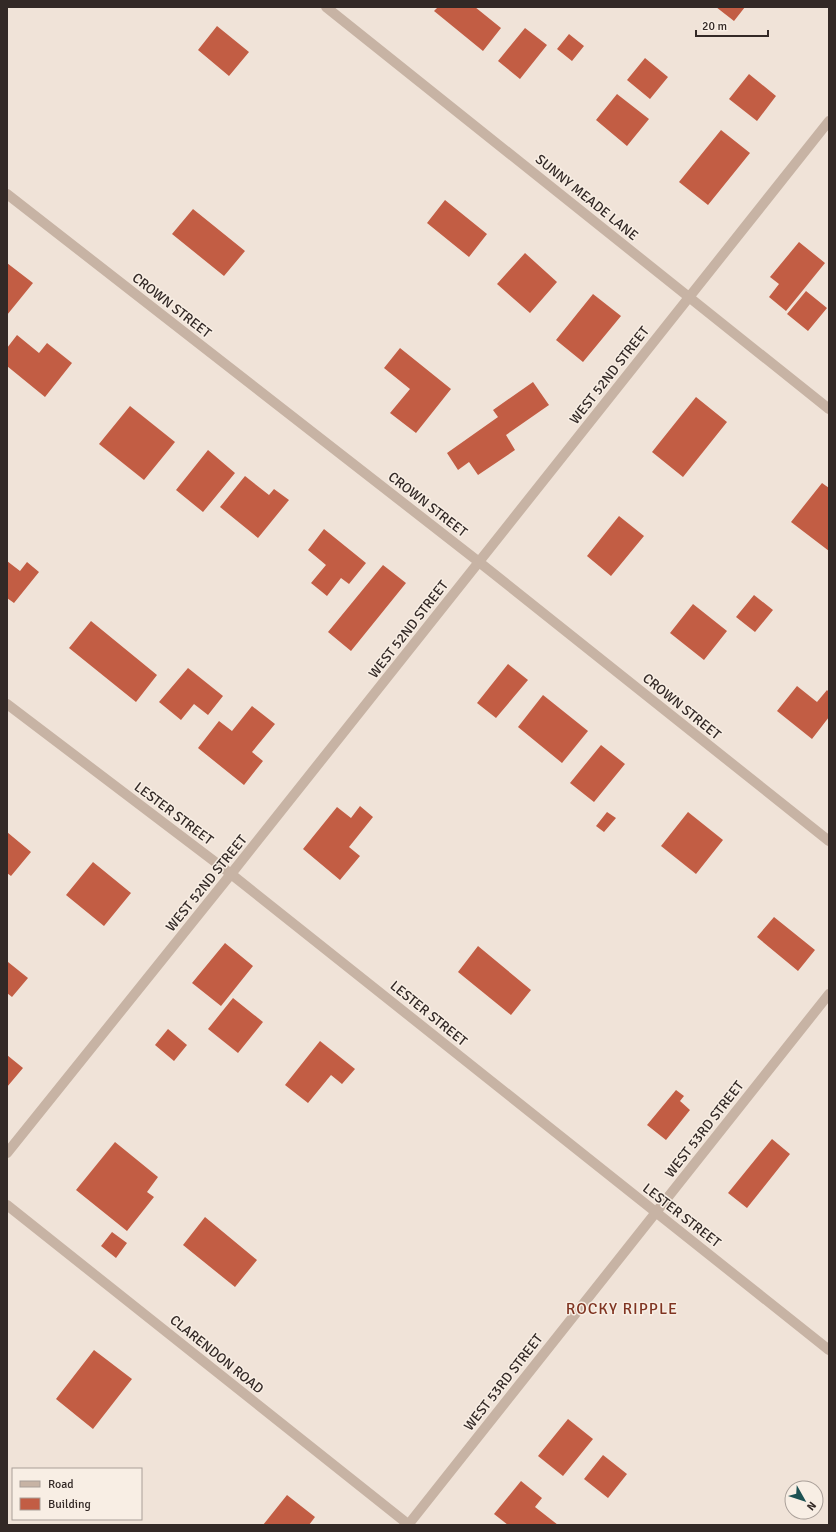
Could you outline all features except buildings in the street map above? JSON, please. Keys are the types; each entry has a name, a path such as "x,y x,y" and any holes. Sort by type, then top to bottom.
{"street":[{"name":"SUNNY MEADE LANE","path":"326,7 829,409"},
{"name":"WEST 52ND STREET","path":"7,1153 231,874 829,121"},
{"name":"CROWN STREET","path":"7,194 479,562 829,840"},
{"name":"LESTER STREET","path":"7,704 231,874 829,1350"},
{"name":"WEST 53RD STREET","path":"409,1525 829,994"},
{"name":"CLARENDON ROAD","path":"7,1205 409,1525"}],"district":[{"name":"ROCKY RIPPLE","path":"622,1308"}]}
